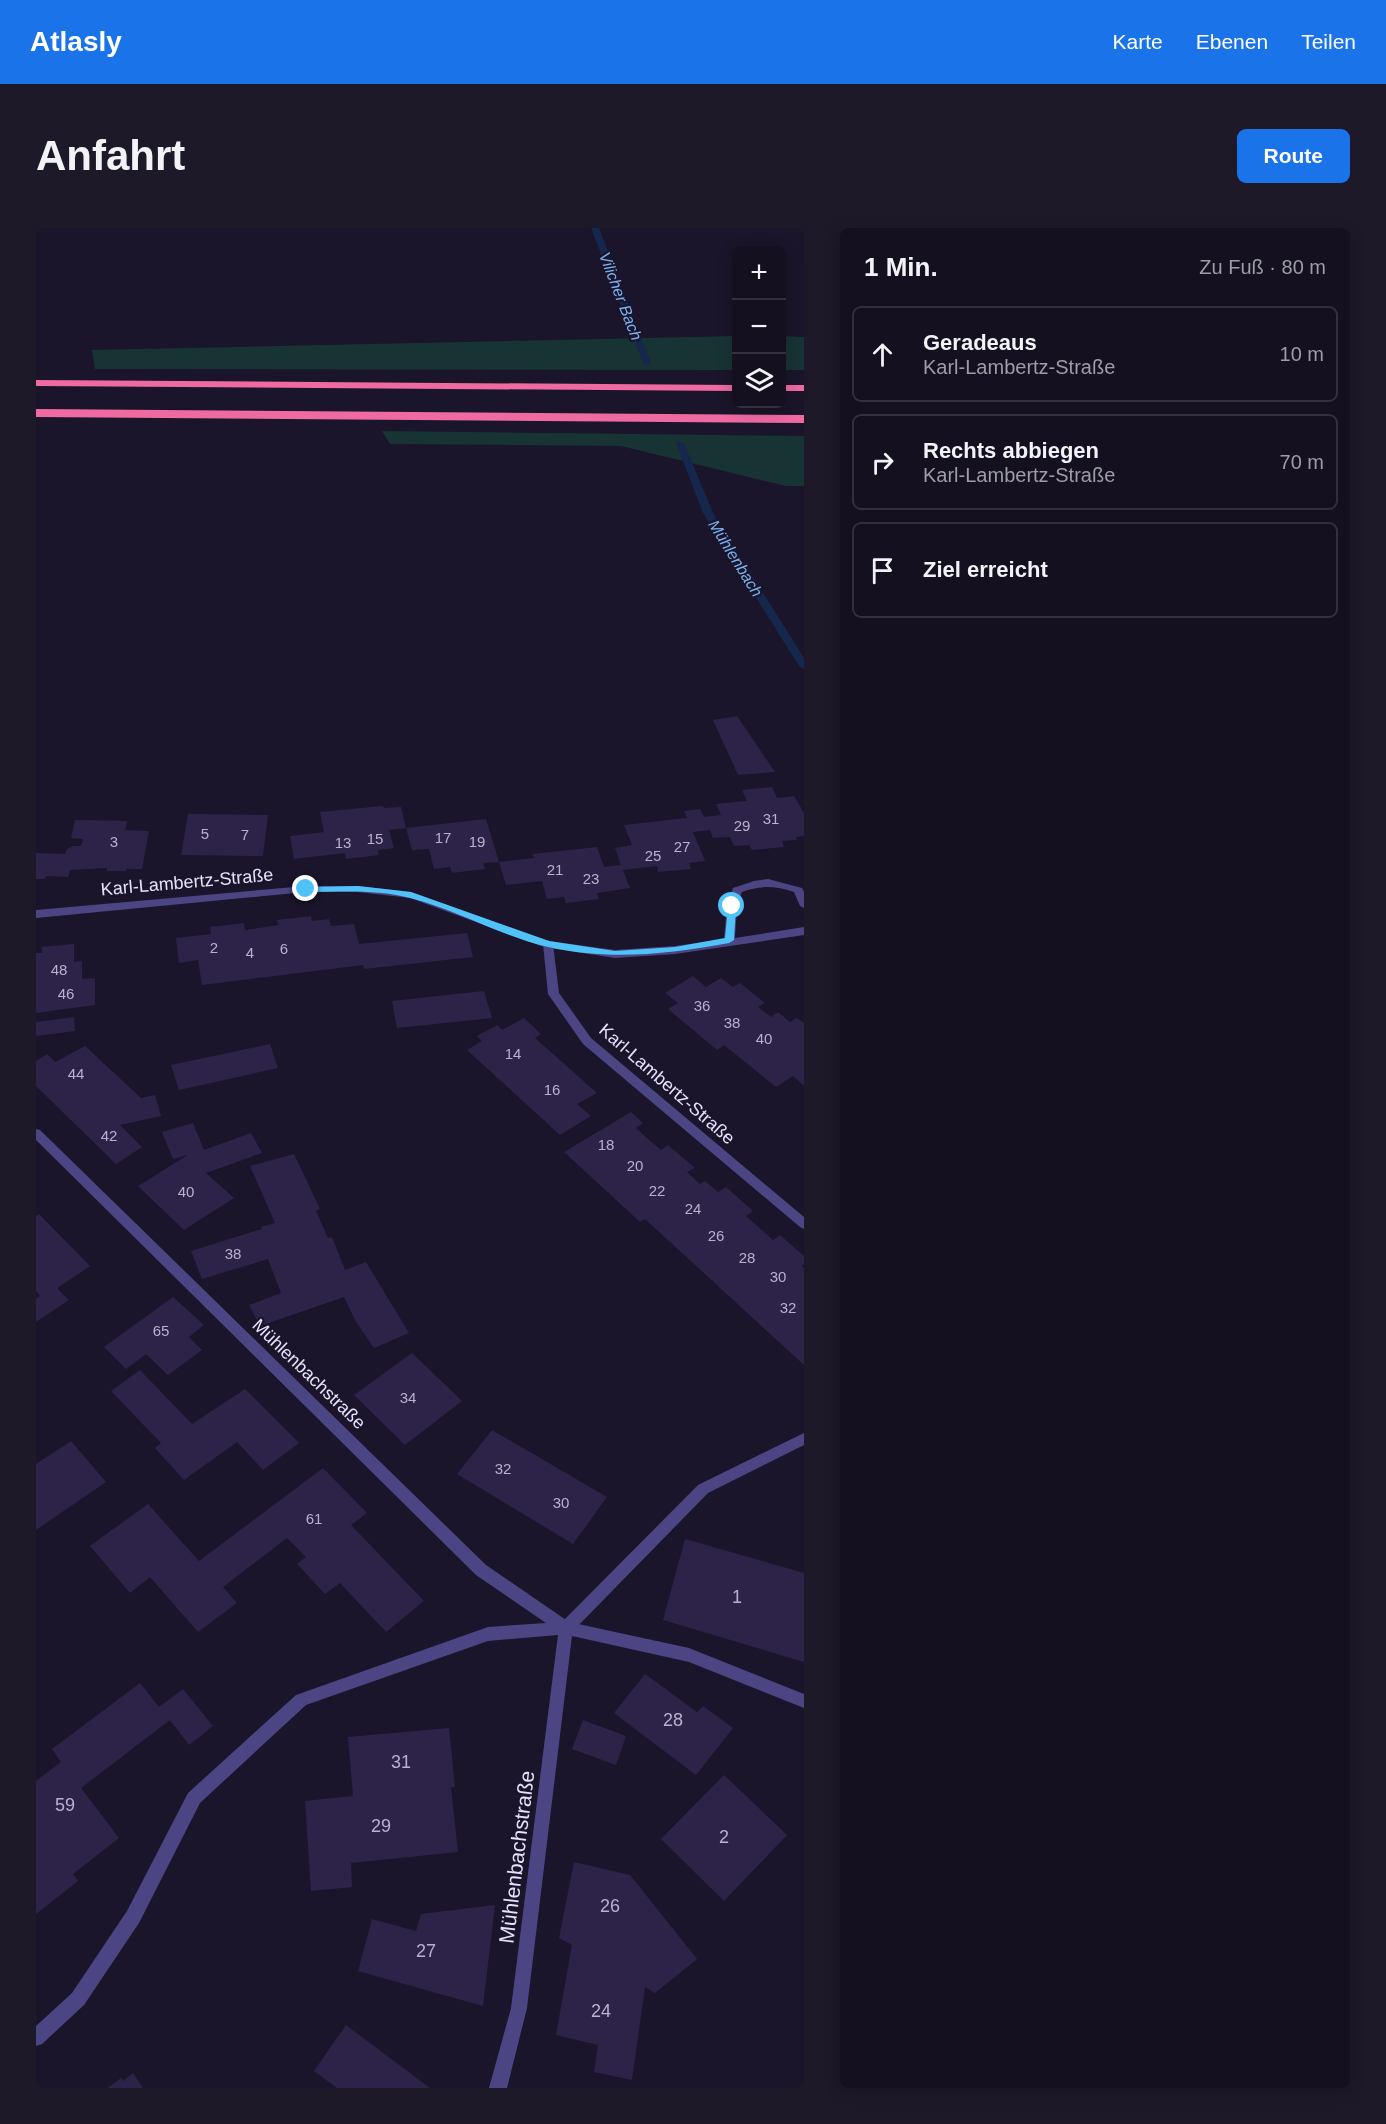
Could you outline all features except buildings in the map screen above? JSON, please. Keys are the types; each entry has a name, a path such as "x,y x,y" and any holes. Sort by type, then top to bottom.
{"highway":[{"path":"36,383 732,388"},
{"path":"786,388 804,388"},
{"path":"36,413 804,419"}],"street":[{"path":"729,940 732,906 737,890 756,882 779,883 798,890 804,903"},
{"name":"Karl-Lambertz-Straße","path":"36,914 306,889 358,889 411,895 548,944 615,954 675,950 729,940 804,931"},
{"name":"Karl-Lambertz-Straße","path":"548,944 554,994 587,1041 804,1224"},
{"name":"Mühlenbachstraße","path":"36,1133 481,1570 566,1628 519,2008 498,2088"},
{"path":"566,1628 703,1489 804,1439"},
{"path":"36,2038 78,1999 133,1917 194,1798 302,1701 488,1634 566,1628 689,1654 804,1701"}],"green space":[{"path":"732,336 732,370 95,369 92,350"},
{"path":"786,336 804,337 804,370 786,370"},
{"path":"382,431 804,436 804,486 786,486 621,446 390,444"}],"waterway":[{"name":"Vilicher Bach","path":"595,228 647,363"},
{"name":"Mühlenbach","path":"680,443 708,513 804,666"}],"route":[{"path":"306,889 358,889 411,895 548,944 615,954 675,950 729,940 732,906"}]}
